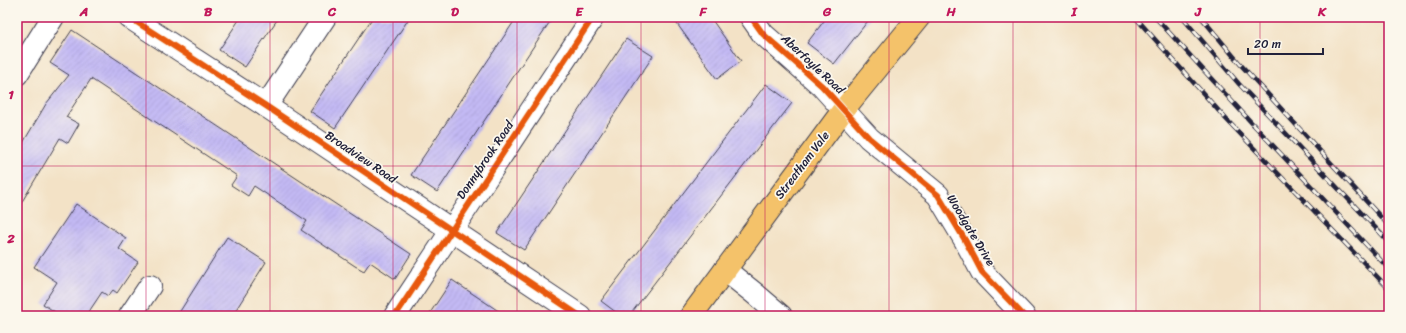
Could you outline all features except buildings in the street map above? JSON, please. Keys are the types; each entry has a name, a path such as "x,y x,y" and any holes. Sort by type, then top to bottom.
{"main road":[{"name":"Streatham Vale","path":"691,316 844,109 919,17"}],"street":[{"path":"17,74 53,17"},
{"name":"Broadview Road","path":"129,17 266,106 580,316"},
{"path":"266,106 324,17"},
{"name":"Donnybrook Road","path":"395,316 593,17"},
{"name":"Aberfoyle Road","path":"752,17 763,34 822,86 844,109"},
{"name":"Woodgate Drive","path":"844,109 869,138 938,195 982,272 1024,316"},
{"path":"724,270 754,292 781,316"},
{"path":"130,316 150,286"}],"railway":[{"path":"1135,17 1226,119 1389,289"},
{"path":"1155,17 1389,269"},
{"path":"1182,17 1239,84 1389,242"},
{"path":"1201,17 1241,65 1389,226"}],"cycle path":[{"path":"129,17 266,106 580,316"},
{"path":"395,316 593,17"},
{"path":"751,17 763,34 822,86 869,138 938,195 982,272 1024,316"}]}
